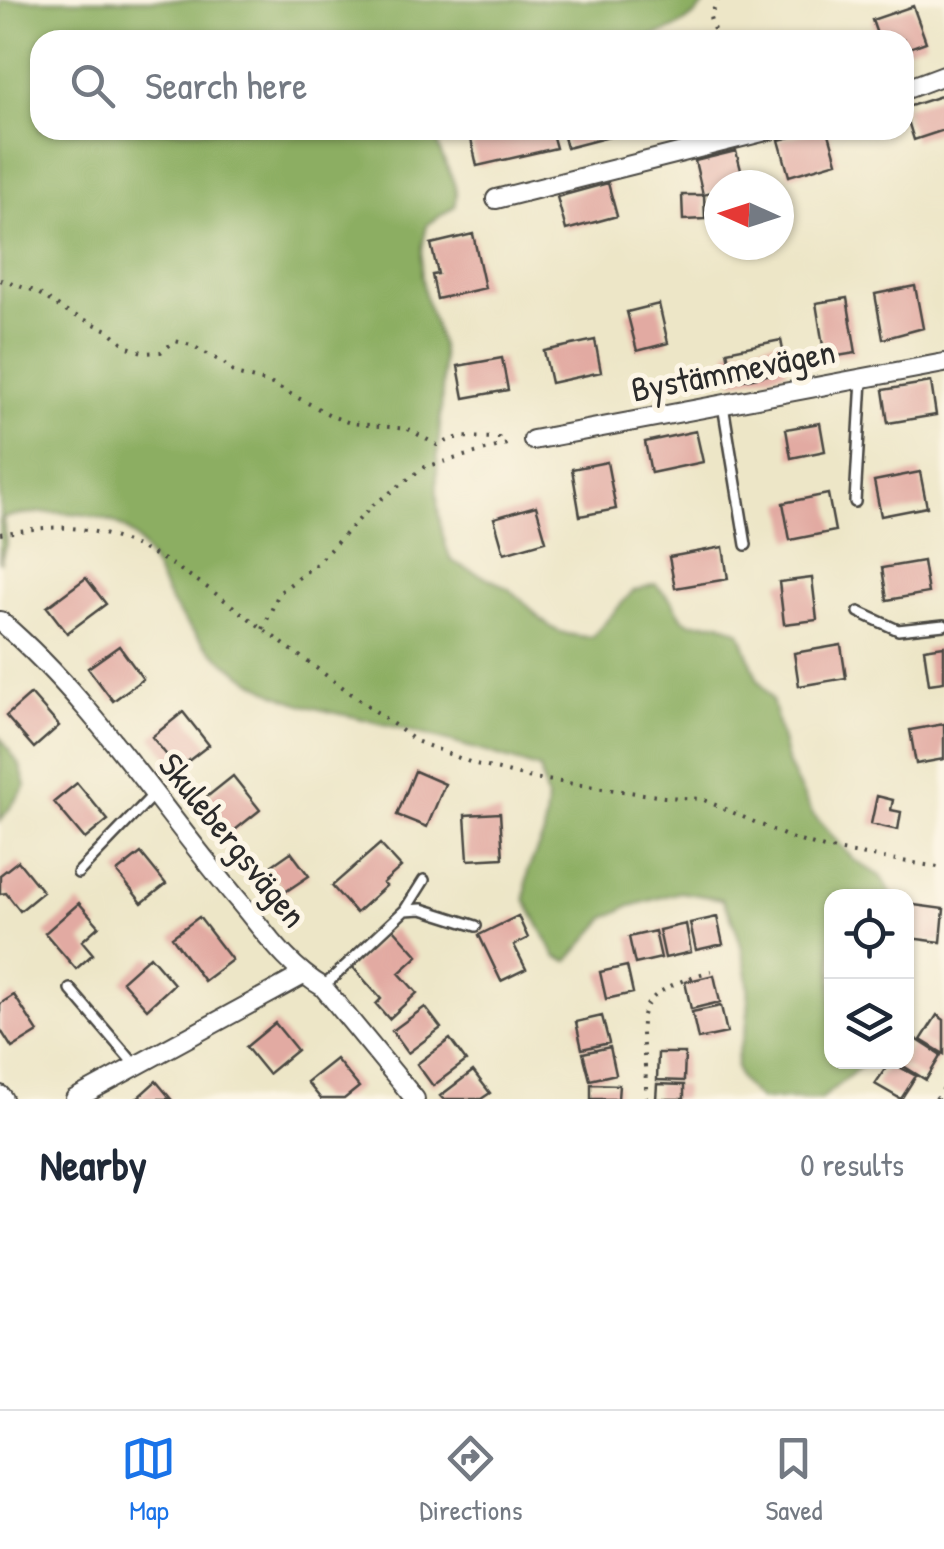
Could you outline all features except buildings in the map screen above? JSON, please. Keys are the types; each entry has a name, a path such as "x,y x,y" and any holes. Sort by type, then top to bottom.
{"street":[{"path":"914,86 944,75"},
{"path":"496,199 730,140"},
{"name":"Bystämmevägen","path":"533,440 944,362"},
{"name":"Skulebergsvägen","path":"0,622 59,680 202,857 303,975 323,987 415,1099"},
{"path":"76,1099 303,975"}],"lane":[{"path":"855,502 862,378"},
{"path":"723,404 746,545"},
{"path":"859,612 898,630 944,625"},
{"path":"78,873 154,794"},
{"path":"323,987 405,910 424,880"},
{"path":"405,910 422,909 476,926"},
{"path":"70,989 136,1066"}],"path":[{"path":"714,30 710,17 718,0"},
{"path":"0,280 35,291 67,312 108,330 128,347 162,352 175,342 191,345 224,363 235,374 270,383 350,423 408,429 437,444 459,437 499,438 502,442"},
{"path":"263,629 279,593 316,564 373,506 425,466 502,442 533,440"},
{"path":"0,534 54,526 104,534 152,553 416,741 442,753 526,777 702,799 793,839 944,868"},
{"path":"646,1099 640,1030 644,1010 653,996 670,983 711,970"},
{"path":"936,1099 944,1088"}],"green space":[{"path":"0,0 708,0 693,16 669,30 30,30 30,140 437,140 455,186 455,206 427,225 421,267 442,353 438,509 451,560 500,584 548,625 573,635 592,637 633,591 655,584 683,619 691,623 720,623 740,632 757,678 772,700 788,765 812,813 854,860 880,876 888,889 824,889 824,1069 857,1069 821,1099 760,1099 746,1086 737,1063 747,1022 747,975 740,942 722,899 680,892 627,907 606,918 568,961 556,957 525,899 528,870 544,834 547,800 540,769 311,707 255,683 217,656 195,634 170,601 137,540 118,524 86,515 50,512 3,518 6,544 0,563"},
{"path":"0,737 20,766 26,786 0,821"}]}
